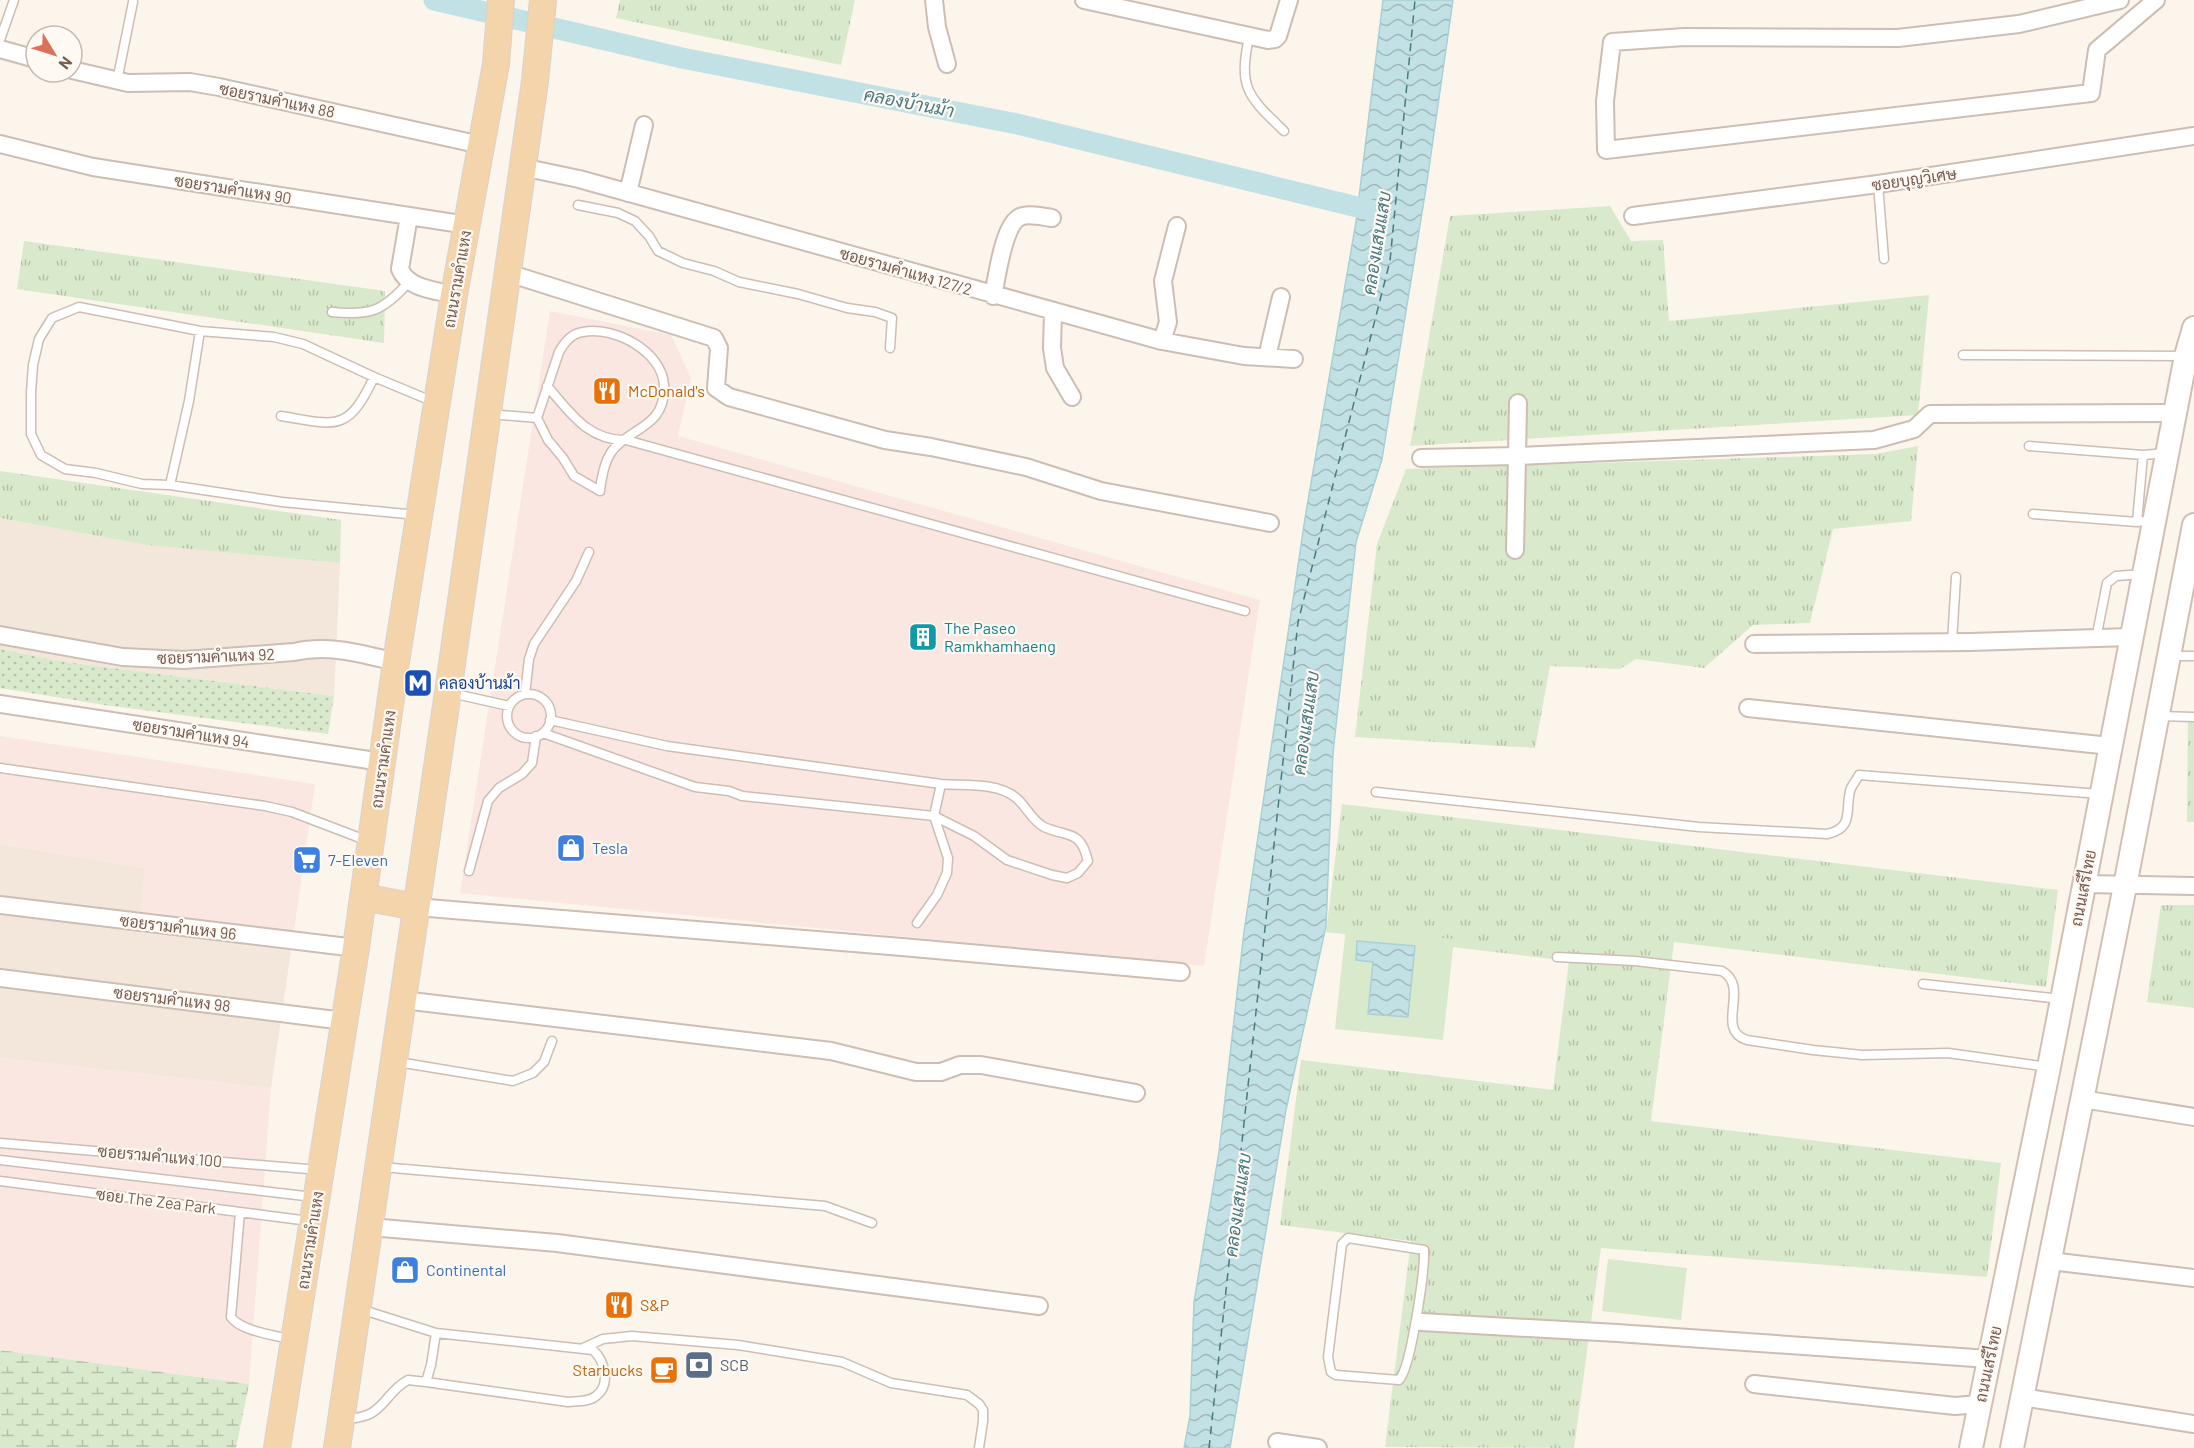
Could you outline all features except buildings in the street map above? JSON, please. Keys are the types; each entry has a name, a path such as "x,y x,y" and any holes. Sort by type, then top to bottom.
{"main road":[{"name":"ถนนรามคำแหง","path":"278,1448 356,948 396,662 454,295 496,64 501,0"},
{"path":"337,1448 508,273 535,81 543,0"},
{"name":"ถนนเสรีไทย","path":"1971,1448 2049,1067 2144,574 2146,521 2167,453 2186,356 2194,328"},
{"path":"2012,1448 2125,886 2194,525"},
{"path":"363,897 416,907"}],"street":[{"path":"934,0 937,27 947,64"},
{"path":"1087,0 1249,37 1275,39 1283,24 1288,0"},
{"path":"2120,0 2019,24 1898,38 1684,37 1612,42 1605,101 1606,150 2091,93 2097,50 2156,0"},
{"path":"0,48 24,55"},
{"name":"ซอยรามคำแหง 88","path":"84,73 117,81 151,84 190,82 219,87 481,145"},
{"path":"628,193 644,125"},
{"name":"ซอยบุญวิเศษ","path":"1633,216 1878,184 2194,136"},
{"name":"ซอยรามคำแหง 90","path":"0,144 93,167 467,225"},
{"name":"ซอยรามคำแหง 127/2","path":"522,167 579,179 1053,313 1162,341 1209,351 1294,359"},
{"path":"409,216 400,269 403,277 408,283 454,295"},
{"path":"993,296 1006,236 1014,222 1020,216 1052,218"},
{"path":"1162,341 1168,322 1163,281 1177,226"},
{"path":"508,273 714,338 719,348 716,388 729,397 885,440 1026,467 1101,491 1270,523"},
{"path":"1267,357 1281,297"},
{"path":"1053,313 1052,348 1055,368 1072,397"},
{"path":"1515,550 1518,403"},
{"path":"1421,458 1517,456 1874,440 1914,429 1930,414 2175,413"},
{"name":"ซอยรามคําแหง 92","path":"0,635 123,657 184,660 340,649 396,662"},
{"path":"1754,644 2131,637"},
{"name":"ซอยรามคําแหง 94","path":"0,704 382,762"},
{"path":"1748,708 2110,746"},
{"path":"2084,884 2194,886"},
{"name":"ซอยรามคําแหง 96","path":"0,905 356,948"},
{"path":"416,907 1181,972"},
{"name":"ซอยรามคําแหง 98","path":"0,978 344,1021"},
{"path":"403,1000 831,1051 916,1072 941,1072 960,1065 981,1065 1136,1093"},
{"path":"2082,1099 2194,1117"},
{"path":"370,1227 557,1243 1039,1305"},
{"path":"2050,1261 2194,1278"},
{"path":"1418,1322 1617,1333 1989,1359"},
{"path":"1754,1384 1955,1406 1979,1404"},
{"path":"2022,1397 2194,1424"},
{"path":"1277,1442 1318,1448"}],"lane":[{"path":"0,40 14,0"},
{"path":"117,81 134,2"},
{"path":"1249,37 1244,74 1246,88 1255,103 1284,130"},
{"path":"1878,184 1884,259"},
{"path":"578,205 618,213 635,221 658,250 683,263 714,271 739,282 798,294 847,308 875,312 892,318 890,348"},
{"path":"332,312 369,313 383,307 408,283"},
{"path":"420,515 282,502 170,485 142,484 96,473 65,469 41,455 31,434 33,365 39,339 52,318 79,307 200,332 274,337 303,344 437,403"},
{"path":"170,485 189,401 200,332"},
{"path":"582,332 608,333 623,337 651,356 663,379 662,404 655,418 612,451 600,490 574,476 548,440 537,418 559,352 565,343 582,332"},
{"path":"1963,355 2186,356"},
{"path":"281,416 328,424 341,421 353,414 374,377"},
{"path":"547,386 580,423 595,434 611,440 626,440 1245,611"},
{"path":"487,414 537,418"},
{"path":"2029,446 2143,455 2167,453"},
{"path":"2033,514 2146,521 2143,455"},
{"path":"525,694 529,659 534,644 576,581 589,552"},
{"path":"2096,639 2107,583 2116,576 2144,574"},
{"path":"1952,642 1956,577"},
{"path":"2169,656 2194,656"},
{"path":"448,692 509,706"},
{"path":"469,871 488,801 499,788 522,774 532,763 539,735 550,720 549,706 545,700 539,696 525,694 513,700 509,706 507,720 514,733 521,737 539,735 694,787 729,791 742,796 934,816 974,836 1008,860 1052,875 1066,878 1078,873 1088,861 1085,848 1080,841 1069,834 1044,826 1034,819 1015,796 991,787 941,784 667,746 550,720"},
{"path":"2158,716 2194,717"},
{"path":"0,768 265,806 292,812 371,843"},
{"path":"1376,792 1699,827 1827,834 1837,832 1844,824 1852,787 1859,775 2101,794"},
{"path":"917,923 938,895 947,873 948,858 934,816 941,784"},
{"path":"1557,957 1635,961 1722,971 1730,975 1734,986 1732,1016 1734,1030 1747,1040 1862,1055 1948,1053 2049,1067"},
{"path":"1923,984 2061,999"},
{"path":"394,1061 513,1081 533,1073 544,1062 552,1041"},
{"name":"ซอยรามคำแหง 100","path":"0,1143 321,1170"},
{"name":"ซอยรามคำแหง 100","path":"0,1160 315,1209"},
{"path":"379,1166 825,1206 872,1223"},
{"name":"ซอย The Zea Park","path":"0,1181 240,1212 315,1209"},
{"path":"240,1212 231,1317 245,1328 295,1341"},
{"path":"1345,1239 1424,1250 1418,1322 1405,1373 1399,1380 1336,1375 1331,1372 1328,1357 1342,1244 1345,1239"},
{"path":"341,1423 374,1412 391,1392 408,1380 568,1402 587,1400 597,1396 604,1382 604,1369 600,1357 593,1350 436,1332 357,1308"},
{"path":"426,1382 436,1332"},
{"path":"583,1348 603,1339 632,1336 738,1345 842,1362 891,1383 972,1398 983,1410 979,1448"}],"shaded area":[{"path":"550,311 671,335 691,378 678,436 1260,600 1204,966 460,893"},
{"path":"0,518 147,545 340,563 334,696 65,662 0,649"},
{"path":"0,736 315,784 291,951 138,932 145,868 0,844"},
{"path":"0,844 146,868 139,932 291,951 271,1088 0,1058"},
{"path":"0,1058 271,1088 249,1384 0,1350"}],"green space":[{"path":"620,0 855,0 841,65 616,18"},
{"path":"1610,206 1631,241 1663,240 1669,321 1929,295 1918,415 1410,446 1450,216"},
{"path":"24,241 385,291 384,343 17,289"},
{"path":"1918,446 1911,521 1833,529 1810,623 1753,625 1704,668 1636,659 1620,669 1550,666 1535,748 1355,737 1377,544 1406,469 1876,454"},
{"path":"0,471 341,520 340,563 147,545 0,518"},
{"path":"0,649 65,662 334,696 328,734 105,705 0,688"},
{"path":"2188,718 2194,718 2194,822 2187,822"},
{"path":"1342,804 2058,890 2046,987 1674,942 1651,1121 2001,1163 1987,1277 1601,1248 1574,1448 1385,1447 1411,1241 1280,1225 1301,1060 1553,1090 1569,961 1326,932"},
{"path":"2161,905 2194,905 2194,1008 2147,1002"},
{"path":"1346,927 1454,939 1443,1040 1335,1029"},
{"path":"1608,1259 1687,1268 1681,1320 1602,1311"},
{"path":"0,1350 249,1384 236,1448 0,1448"}],"water":[{"name":"คลองแสนแสบ","path":"1383,0 1453,0 1427,182 1382,459 1356,542 1333,753 1326,926 1286,1110 1230,1448 1184,1448 1190,1416 1194,1302 1219,1152 1244,932 1305,518 1356,222"},
{"path":"1357,941 1415,946 1408,1017 1368,1014 1373,962 1356,960"}],"waterway":[{"name":"คลองบ้านม้า","path":"434,0 682,58 1017,124 1382,213"}],"ferry route":[{"path":"1209,1448 1298,622 1390,261 1415,0"}],"place":[{"name":"McDonald's","path":"607,391"},
{"name":"The Paseo Ramkhamhaeng","path":"923,637"},
{"name":"คลองบ้านม้า","path":"418,683"},
{"name":"Tesla","path":"571,848"},
{"name":"7-Eleven","path":"307,860"},
{"name":"Continental","path":"405,1270"},
{"name":"S&P","path":"619,1305"},
{"name":"SCB","path":"699,1365"},
{"name":"Starbucks","path":"664,1370"}]}
